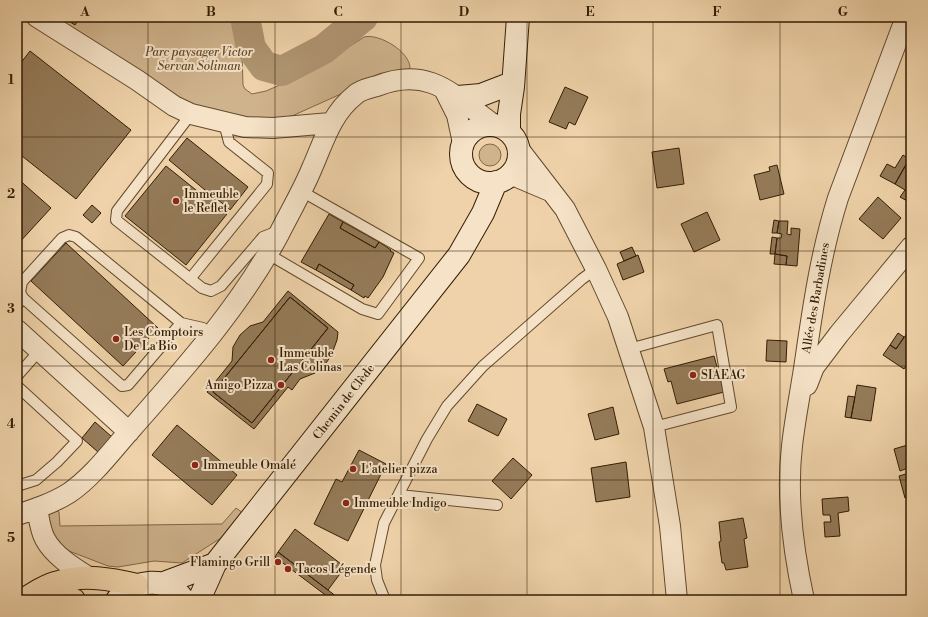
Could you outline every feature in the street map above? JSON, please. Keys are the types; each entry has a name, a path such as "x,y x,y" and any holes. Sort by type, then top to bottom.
{"highway":[{"path":"23,600 60,581 106,578 136,585"},
{"path":"52,600 68,598 74,600"}],"main road":[{"path":"499,130 509,114 511,78 518,17"},
{"path":"451,93 480,95 511,78"},
{"path":"499,130 517,162 494,178 464,166 461,155 463,143 472,131 499,130"},
{"name":"Chemin de Clède","path":"198,600 215,564 452,265 470,237 494,178"},
{"path":"161,584 215,564"},
{"path":"117,600 125,591 136,585 149,582 172,588 184,600"}],"street":[{"path":"37,17 137,80 174,106 191,114 245,127 273,128 330,122"},
{"name":"Allée des Barbadines","path":"800,401 811,320 829,228 906,17"},
{"path":"17,515 54,501 75,488 90,476 164,392 211,334 240,297 268,254 301,192 330,122 338,112 356,94 390,81 409,78 423,79 451,93 499,130 554,192 565,208 596,269 618,317 654,427 670,526 677,600"},
{"path":"451,93 463,143"},
{"path":"494,178 554,192"},
{"name":"Allée des Barbadines","path":"800,401 814,367 839,334 911,247"},
{"path":"811,320 813,329 819,336 829,339 839,334"},
{"path":"17,330 129,432"},
{"path":"800,401 792,446 790,486 794,546 804,600"},
{"path":"37,508 44,538 52,549 90,578"}],"lane":[{"path":"191,114 116,211 115,216 119,223 205,290 216,290 263,237 272,233 278,235"},
{"path":"190,279 267,184 269,178 268,173 229,142 224,123"},
{"path":"268,254 362,309 378,314 419,258 301,192"},
{"path":"182,323 128,385 122,386 20,302 22,282 62,238 69,235 76,237 182,323 203,328 211,334"},
{"path":"385,600 377,580 375,565 384,523 427,439 447,406 483,366 582,279 596,269"},
{"path":"629,349 717,325 731,407 654,427"},
{"path":"17,376 40,350"},
{"path":"17,386 77,441 57,462 36,480 17,486"},
{"path":"399,495 496,504"}],"green space":[{"name":"Parc paysager Victor Servan Soliman","path":"51,17 235,17 242,54 243,85 245,89 252,94 266,91 312,71 364,37 378,38 393,45 405,56 409,63 410,69 408,71 383,75 292,116 267,120 224,116 187,102 134,66"},
{"path":"490,144 498,147 501,155 498,163 490,166 482,163 479,155 482,147"},
{"path":"236,508 243,513 224,536 182,563 154,561 118,567 108,566 69,551 53,542 47,514 56,510 59,512 60,526 222,524"},
{"path":"141,592 162,593 171,600 128,600"}],"building":[{"path":"62,17 80,17 75,25"},
{"path":"30,51 131,130 76,199 17,152 17,68"},
{"path":"565,87 588,97 575,125 569,122 566,129 549,122"},
{"name":"Immeuble le Reflet","path":"187,138 248,187 230,210 216,198 212,203 227,214 186,265 125,216 166,166 201,194 205,190 169,160"},
{"path":"679,148 684,184 657,188 652,152"},
{"path":"903,155 909,159 895,184 880,176 887,164 895,168"},
{"path":"911,156 911,203 900,197 905,190 895,184"},
{"path":"777,165 784,194 760,200 754,175 770,171 769,167"},
{"path":"17,178 51,208 17,245"},
{"path":"878,197 901,218 883,239 859,219"},
{"path":"92,205 101,213 92,223 83,215"},
{"path":"707,212 720,240 694,252 681,224"},
{"path":"329,214 343,222 340,228 375,248 379,242 394,253 383,277 368,298 365,296 364,298 351,290 354,285 319,264 316,270 301,262"},
{"path":"774,220 779,221 777,233 772,233"},
{"path":"779,221 788,221 787,234 791,235 791,228 800,229 797,266 786,265 787,256 775,254 777,238 781,238 782,234 777,233"},
{"path":"343,222 379,242 375,248 340,228"},
{"path":"772,237 777,238 775,254 770,254"},
{"path":"66,243 158,328 123,366 31,281"},
{"path":"632,247 636,256 624,261 620,252"},
{"path":"775,254 787,256 786,265 774,264"},
{"path":"638,255 644,272 623,280 617,264"},
{"path":"319,264 354,285 351,290 316,270"},
{"path":"288,291 338,332 337,340 331,356 326,363 315,373 300,379 292,390 288,387 254,429 207,392 232,361 233,347 240,335 250,326 263,322","holes":["290,297 328,328 252,423 213,392"]},
{"name":"Immeuble Las Colinas","path":"290,297 328,328 252,423 213,392"},
{"path":"908,332 911,334 911,358 904,369 883,355 890,345 896,349"},
{"path":"898,333 904,337 896,349 890,345"},
{"path":"767,340 787,341 786,362 766,361"},
{"name":"SIAEAG","path":"714,356 724,392 677,404 671,381 668,382 664,369"},
{"path":"857,385 876,388 871,421 851,418"},
{"path":"848,396 855,397 851,418 845,417"},
{"path":"477,404 507,419 498,436 468,421"},
{"path":"613,407 619,434 595,440 588,414"},
{"path":"95,422 112,437 98,452 82,438"},
{"name":"Immeuble Omalé","path":"177,425 237,475 212,505 152,455"},
{"path":"911,444 911,480 908,468 900,471 894,449"},
{"name":"Immeuble Indigo","path":"359,450 386,464 348,541 314,524 336,479 342,482"},
{"path":"513,458 532,475 511,499 492,481"},
{"path":"626,462 630,497 596,502 591,468"},
{"path":"909,473 911,496 905,498 899,476"},
{"path":"848,497 849,511 838,513 840,536 825,537 824,522 831,522 830,515 823,515 822,499"},
{"path":"743,518 747,538 744,539 748,567 726,570 724,563 722,563 719,542 721,541 719,522"},
{"path":"295,529 345,567 328,590 278,552"},
{"path":"278,552 341,600 332,600 275,557"}],"waterway":[{"path":"245,17 251,48 264,66 282,71 324,49 363,17"}],"place":[{"name":"Immeuble le Reflet","path":"176,201"},
{"name":"Les Comptoirs De La Bio","path":"116,339"},
{"name":"Immeuble Las Colinas","path":"271,360"},
{"name":"SIAEAG","path":"693,375"},
{"name":"Amigo Pizza","path":"281,385"},
{"name":"Immeuble Omalé","path":"195,465"},
{"name":"L'atelier pizza","path":"353,469"},
{"name":"Immeuble Indigo","path":"346,503"},
{"name":"Flamingo Grill","path":"278,562"},
{"name":"Tacos Légende","path":"288,569"}]}
